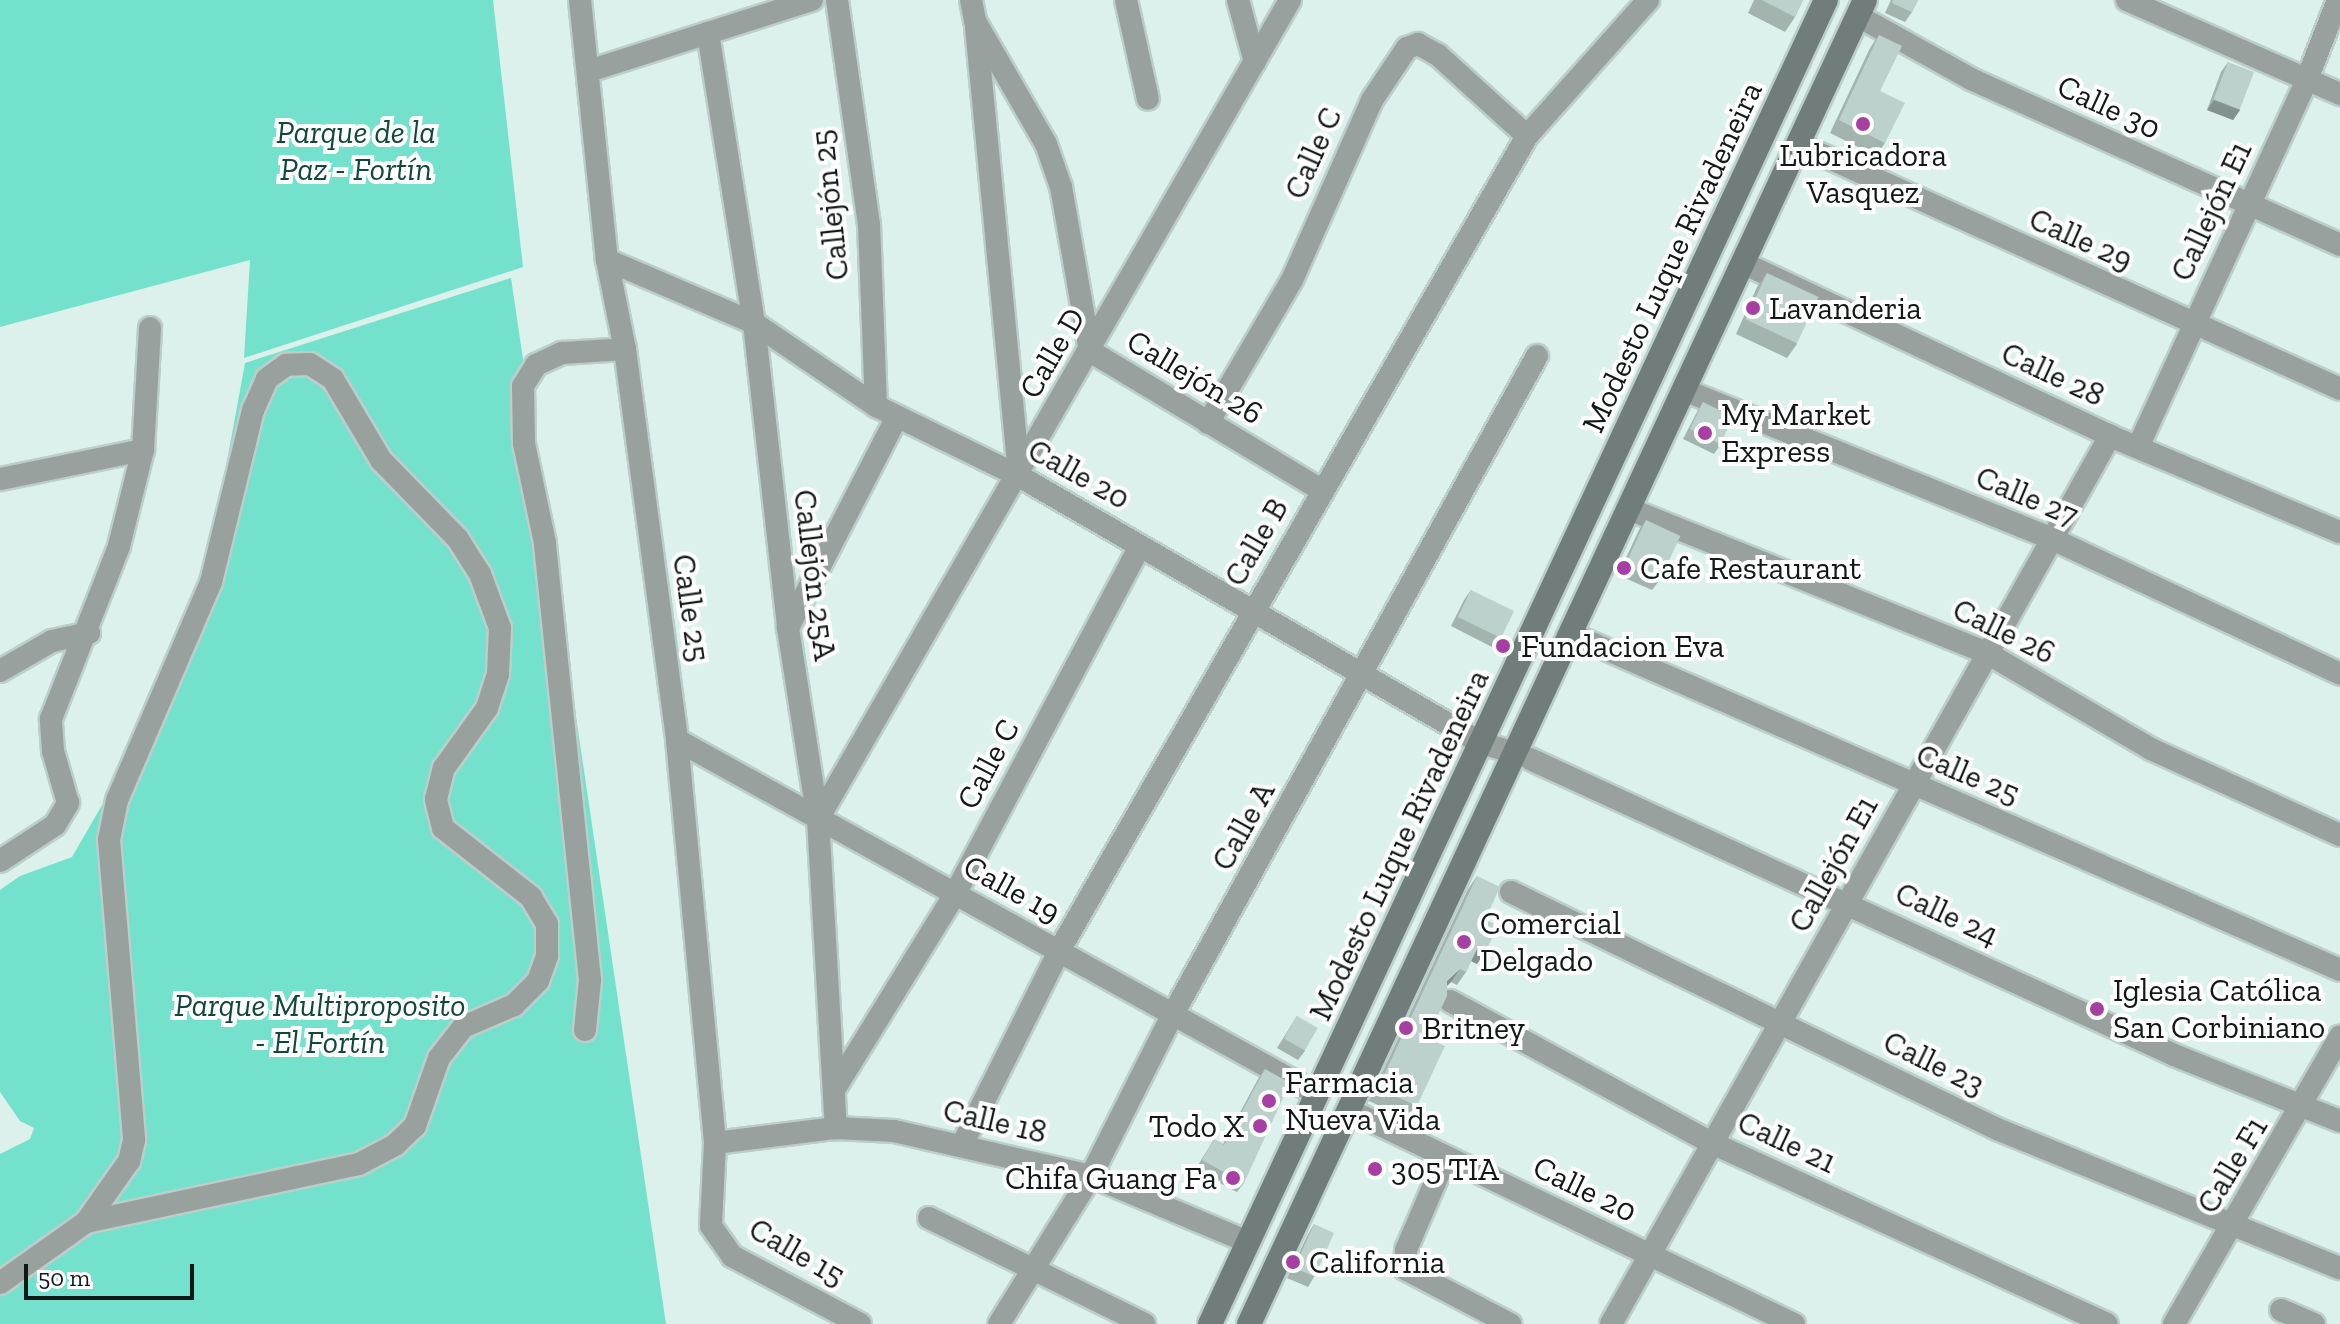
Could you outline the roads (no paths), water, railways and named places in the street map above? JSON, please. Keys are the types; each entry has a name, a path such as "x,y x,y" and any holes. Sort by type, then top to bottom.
{"street":[{"name":"Calle 25","path":"580,0 607,260 625,349 677,740 715,1143 711,1226"},
{"path":"589,71 812,0"},
{"name":"Callejón 25","path":"837,0 869,224 876,406"},
{"path":"1126,0 1148,99"},
{"path":"1238,0 1255,62"},
{"name":"Calle D","path":"818,819 1019,476 1290,0"},
{"name":"Calle B","path":"962,1145 1059,951 1527,136 1648,0"},
{"path":"1828,77 1819,47 1829,0"},
{"name":"Modesto Luque Rivadeneira","path":"1210,1324 1829,0"},
{"path":"2127,0 2306,82 2340,94"},
{"name":"Callejón E1","path":"2138,447 2306,82 2338,0"},
{"name":"Modesto Luque Rivadeneira","path":"1249,1324 1436,925 1523,756 1541,698 1861,8"},
{"name":"Calle 30","path":"1861,8 1971,79 2340,245"},
{"name":"Callejón 26","path":"973,11 1046,144 1061,187 1090,351 1323,491"},
{"name":"Callejón 26","path":"973,11 1019,476"},
{"name":"Callejón 25A","path":"708,33 754,323 788,628 818,819 836,1128"},
{"name":"Calle C","path":"1208,423 1292,280 1372,100 1407,48 1418,44 1438,55 1527,136"},
{"name":"Calle 29","path":"1798,144 2340,389"},
{"name":"Calle 20","path":"607,260 754,323 876,406 1019,476 1481,743 1523,756"},
{"name":"Calle 28","path":"1743,263 2110,436 2340,532"},
{"path":"0,861 63,814 68,803 53,751 51,719 89,633 143,450 150,328"},
{"path":"585,1030 590,980 545,543 524,443 523,386 536,365 562,353 625,349"},
{"name":"Calle A","path":"999,1324 1035,1272 1091,1176 1173,1014 1365,675 1537,356"},
{"path":"0,1283 86,1222 129,1161 134,1140 109,840 117,800 211,582 253,410 267,379 286,365 310,364 333,379 381,460 458,539 480,574 500,628 498,674 487,708 444,768 436,799 443,828 531,897 547,924 547,956 538,981 514,1005 463,1027 439,1058 415,1126 395,1145 359,1164 86,1222"},
{"name":"Calle 27","path":"1684,390 2050,538 2340,674"},
{"path":"788,628 897,417"},
{"name":"Callejón E1","path":"1611,1324 2110,436"},
{"path":"0,479 143,450"},
{"name":"Calle 26","path":"1629,509 1987,653 2151,749 2340,835"},
{"name":"Calle C","path":"834,1090 955,894 1140,546"},
{"path":"0,671 52,641 89,633"},
{"name":"Calle 25","path":"1571,634 2340,970"},
{"path":"1533,636 1533,662 1522,687 1541,698"},
{"name":"Calle 19","path":"677,740 1317,1094"},
{"name":"Calle 24","path":"1523,756 1848,902 2174,1055 2340,1121"},
{"path":"1416,880 1435,891 1431,914 1436,925"},
{"name":"Calle 23","path":"1511,892 1997,1129 2340,1268"},
{"name":"Calle 21","path":"1450,1001 1712,1143 2107,1324"},
{"name":"Calle F1","path":"2174,1324 2303,1107 2340,1036"},
{"name":"Calle 20","path":"1349,1110 1794,1324"},
{"name":"Calle 18","path":"715,1143 836,1128 894,1131 1091,1176 1248,1242"},
{"path":"1446,1157 1406,1250 1405,1269 1510,1324"},
{"path":"929,1218 1144,1324"},
{"name":"Calle 15","path":"711,1226 732,1256 860,1324"},
{"path":"2281,1310 2314,1324"}],"place":[{"name":"Lubricadora Vasquez","path":"1863,124"},
{"name":"Lavanderia","path":"1753,308"},
{"name":"My Market Express","path":"1705,433"},
{"name":"Cafe Restaurant","path":"1624,568"},
{"name":"Fundacion Eva","path":"1503,646"},
{"name":"Comercial Delgado","path":"1464,942"},
{"name":"Iglesia Católica San Corbiniano","path":"2097,1009"},
{"name":"Britney","path":"1406,1028"},
{"name":"Farmacia Nueva Vida","path":"1269,1101"},
{"name":"Todo X","path":"1260,1126"},
{"name":"305 TIA","path":"1375,1169"},
{"name":"Chifa Guang Fa","path":"1233,1178"},
{"name":"California","path":"1293,1262"}],"park label":[{"name":"Parque de la Paz - Fortín","path":"356,152"},
{"name":"Parque Multiproposito - El Fortín","path":"320,1024"}]}
